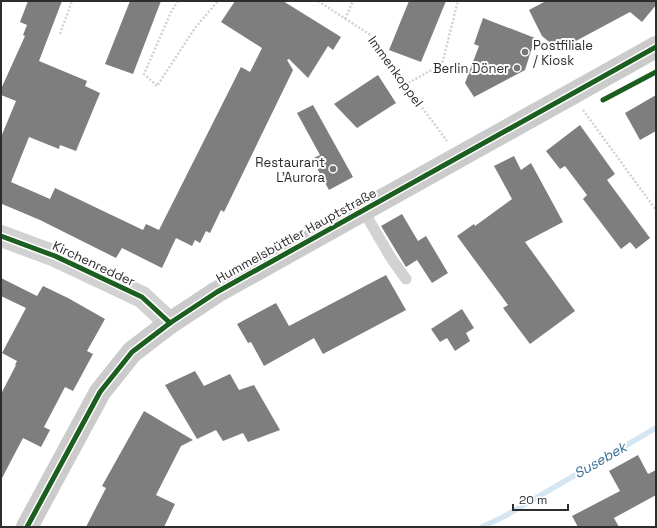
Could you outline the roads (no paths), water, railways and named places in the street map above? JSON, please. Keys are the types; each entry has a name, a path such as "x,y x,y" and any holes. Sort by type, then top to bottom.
{"main road":[{"name":"Hummelsbüttler Hauptstraße","path":"27,527 100,392 132,352 170,323 217,292 656,47"}],"street":[{"name":"Kirchenredder","path":"1,236 55,256 142,297 170,323"}],"lane":[{"path":"363,210 391,258 406,279"}],"waterway":[{"name":"Susebek","path":"482,527 505,516 656,428"}],"place":[{"name":"Postfiliale / Kiosk","path":"525,52"},
{"name":"Berlin Döner","path":"517,68"},
{"name":"Restaurant L'Aurora","path":"333,169"}]}
